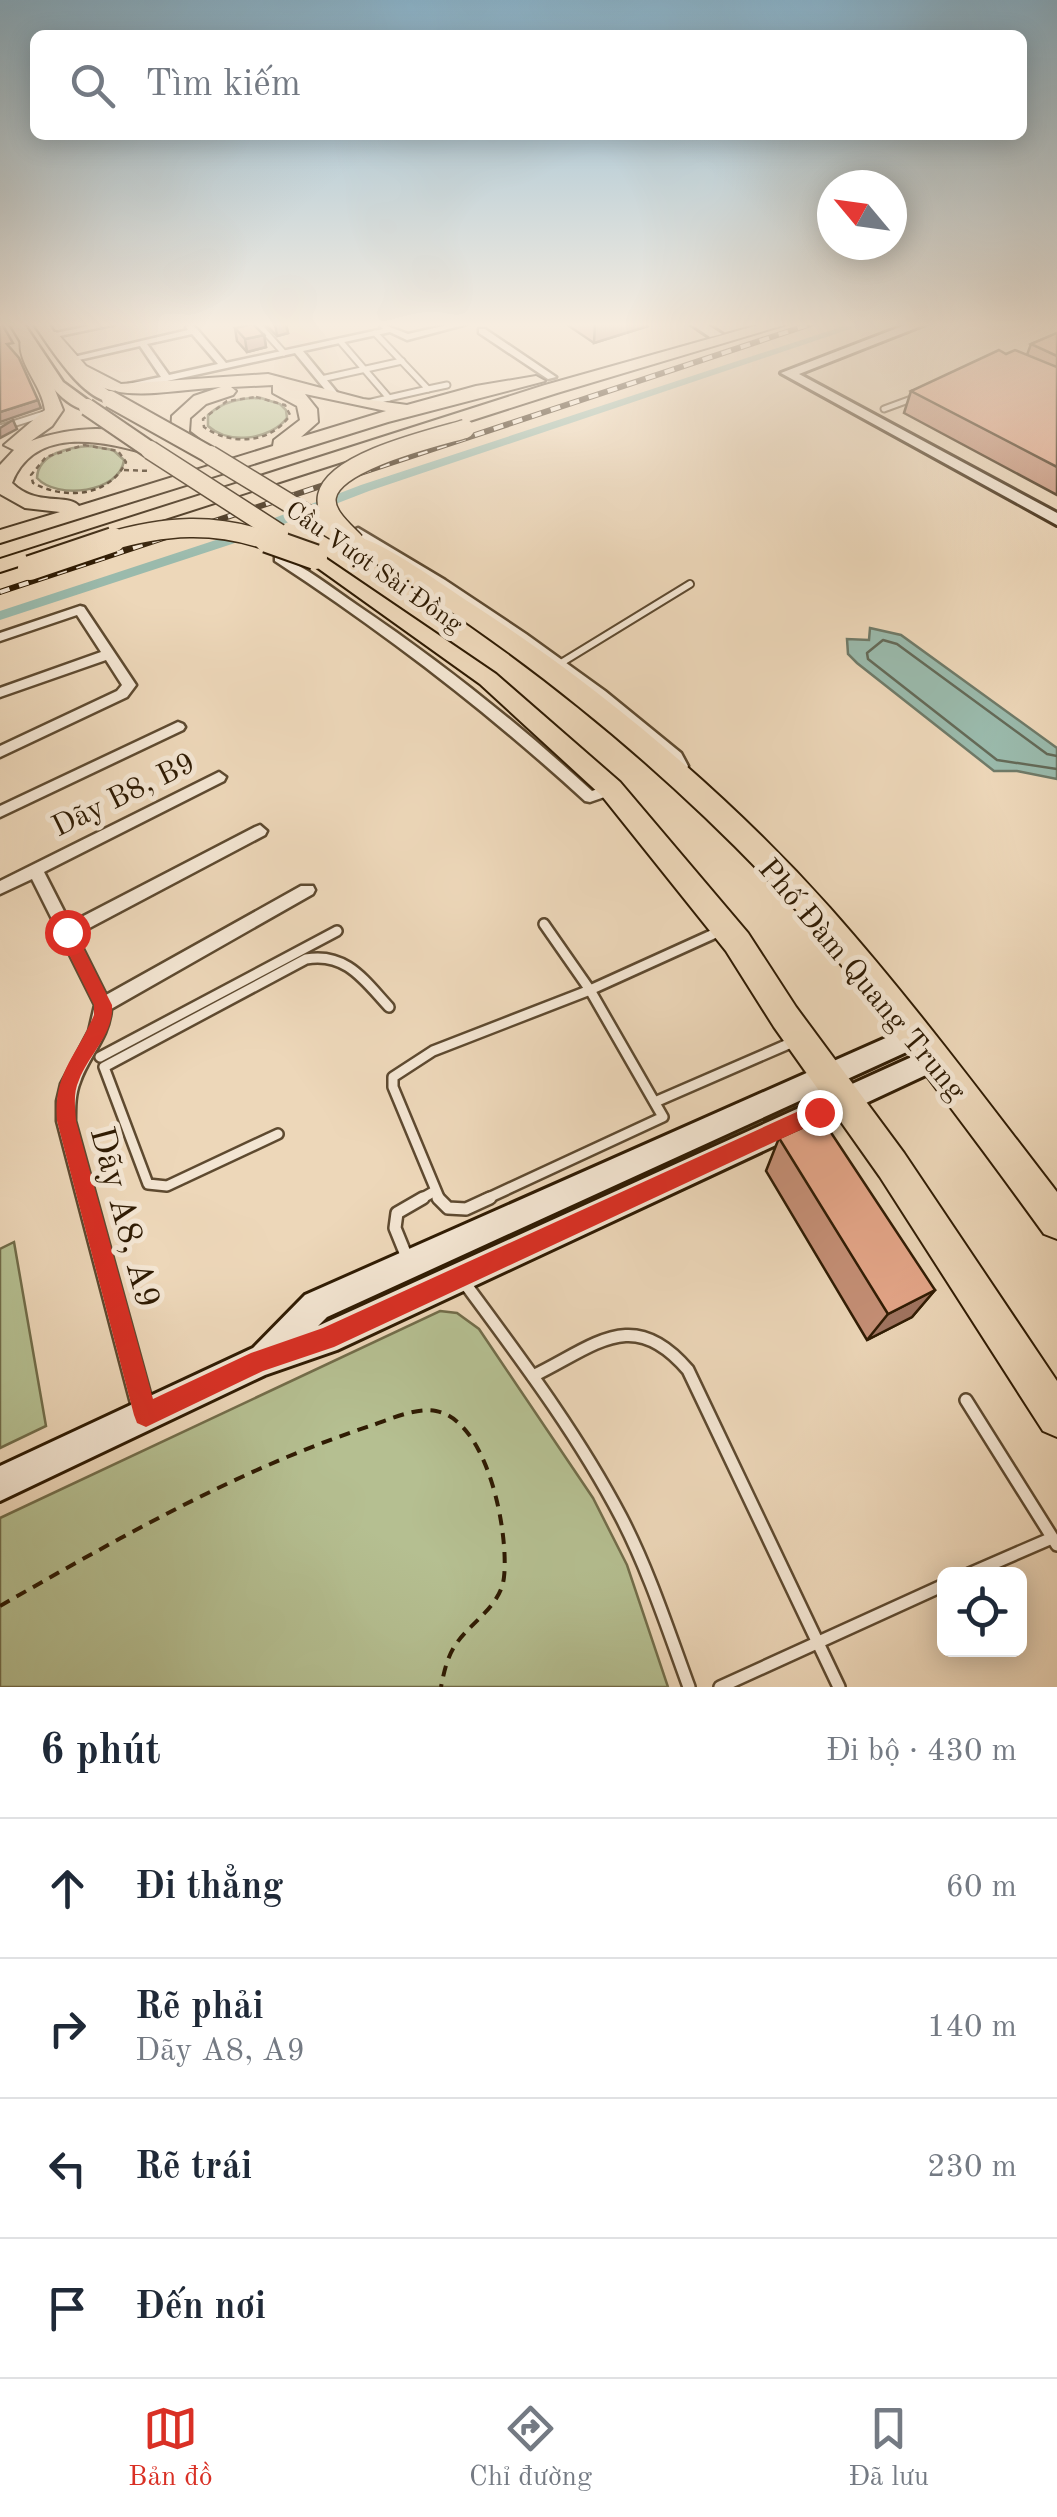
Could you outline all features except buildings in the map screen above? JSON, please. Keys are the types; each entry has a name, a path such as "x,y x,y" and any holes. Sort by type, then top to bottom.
{"highway":[{"path":"0,454 49,417 50,403"},
{"path":"49,417 68,428 113,426 150,419 175,403"},
{"name":"Cầu Vượt Sài Đồng","path":"200,403 189,407 178,425 180,434 224,455 451,599 533,656 606,715"},
{"name":"Cầu Vượt Sài Đồng","path":"224,455 297,434 309,422 306,403"},
{"path":"358,403 418,406 425,403"},
{"path":"0,537 185,480 224,455 409,403"},
{"path":"0,566 508,403"},
{"path":"357,537 328,508 326,496 334,483 371,460 543,403"},
{"name":"Cầu Vượt Sài Đồng","path":"74,502 55,507 19,500 2,484 4,476 19,456 35,447 72,436 119,435 146,458 316,557 488,679 611,789"},
{"path":"74,502 185,480"},
{"path":"0,578 122,539 195,525 252,534 316,557"},
{"name":"Phố Đàm Quang Trung","path":"606,715 677,774 811,908 1057,1221"},
{"path":"611,789 727,928 1056,1414"}],"main road":[{"path":"79,403 146,458"},
{"path":"130,403 224,455"}],"street":[{"path":"844,403 1057,520"},
{"path":"357,537 460,593 561,663 676,756 681,766 677,774"},
{"path":"279,558 433,662 525,736 590,796 611,789"},
{"path":"0,637 80,610 128,681 127,690 0,752"},
{"path":"0,693 110,654"},
{"path":"0,812 178,727"},
{"name":"Dãy B8, B9","path":"0,888 219,777"},
{"path":"67,932 260,831"},
{"path":"36,871 103,1005 307,890"},
{"name":"Dãy A8, A9","path":"103,1005 99,1055 70,1075 64,1097 66,1121 146,1415"},
{"path":"260,1361 316,1306 635,1162 836,1088 924,1048"},
{"path":"0,1484 260,1361 326,1339 650,1190 836,1088"},
{"path":"635,1162 650,1190"}],"lane":[{"path":"362,404 368,403"},
{"path":"884,409 901,403"},
{"path":"0,428 49,417"},
{"path":"561,663 690,584"},
{"path":"544,924 590,990 663,1117 466,1210 448,1208 434,1191 393,1087 393,1077 433,1051 590,990 727,928"},
{"path":"99,1055 336,931"},
{"path":"99,1055 322,954 337,956 348,963 389,1008"},
{"path":"655,1102 800,1038"},
{"path":"99,1055 148,1184 167,1186 278,1134"},
{"path":"410,1264 395,1228 396,1213 434,1191"},
{"path":"447,1247 460,1277 533,1376 603,1485 640,1558 688,1687"},
{"path":"533,1376 620,1336 644,1335 668,1347 688,1370 838,1687"},
{"path":"966,1400 1055,1541 987,1567"},
{"path":"720,1687 937,1589"}],"path":[{"path":"225,403 208,411 203,423 212,433 232,439 256,438 278,430 290,419 288,408 280,403"},
{"path":"224,455 232,439"},
{"path":"84,446 113,449 126,462 109,483 66,494 37,487 31,479 34,466 56,452 84,446"},
{"path":"134,476 146,458"},
{"path":"74,502 100,494"},
{"path":"0,1606 138,1529 276,1462 367,1426 435,1410 465,1425 490,1474 504,1556 504,1582 491,1606 457,1643 445,1664 441,1687"}],"green space":[{"path":"226,403 276,403 286,410 287,418 260,435 227,436 208,426 208,415"},
{"path":"91,446 113,450 124,460 112,480 72,491 46,485 37,478 49,457"},
{"path":"791,1102 797,1111 664,1169 661,1164"},
{"path":"14,1242 46,1426 0,1448 0,1249"},
{"path":"440,1311 457,1313 479,1329 593,1498 627,1565 668,1687 0,1687 0,1518"}],"water":[{"path":"870,628 901,635 1057,748 1057,779 994,771 857,663 848,654 847,639 869,640"}],"waterway":[{"path":"0,616 622,403"}],"railway":[{"path":"0,592 573,403"}],"route":[{"path":"67,932 103,1005 104,1015 70,1075 64,1097 66,1121 146,1415 260,1361 326,1339 819,1112"}]}
